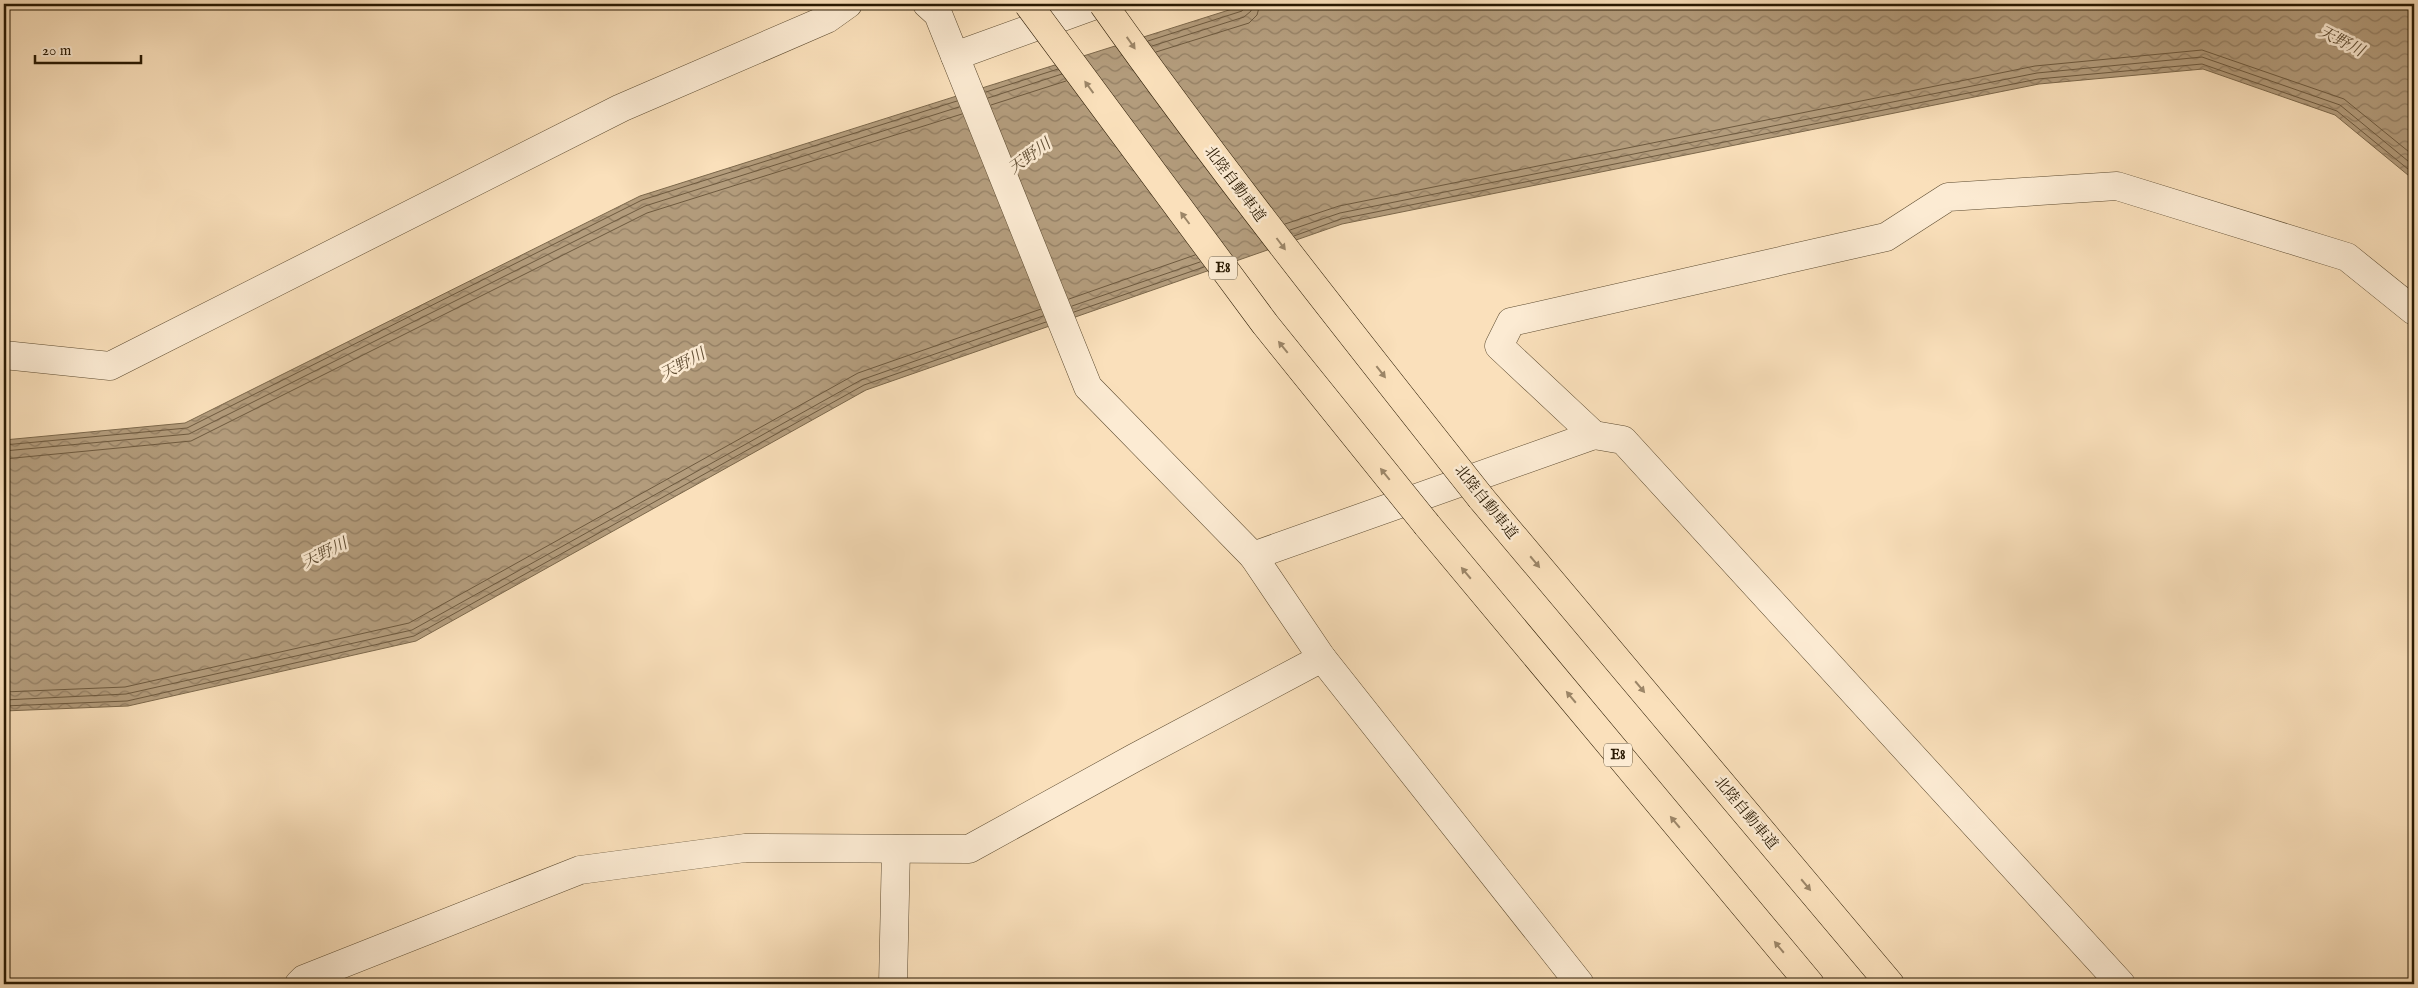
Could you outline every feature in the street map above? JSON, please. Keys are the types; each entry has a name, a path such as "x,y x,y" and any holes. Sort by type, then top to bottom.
{"highway":[{"name":"E8","path":"1028,4 1264,324 1427,525 1810,984"},
{"name":"北陸自動車道","path":"1103,4 1184,117 1238,188 1481,498 1890,984"}],"street":[{"path":"4,355 110,366 621,108 827,19 848,4"},
{"path":"926,4 938,14 1088,387 1253,556 1322,658 1580,984"},
{"path":"955,56 1098,4"},
{"path":"1594,435 1499,346 1511,322 1886,237 1948,197 2117,186 2347,257 2414,310"},
{"path":"1253,556 1594,435 1623,440 2121,984"},
{"path":"299,984 304,979 580,870 745,848 969,849 1134,758 1322,658"},
{"path":"893,984 896,849"}],"water":[{"name":"天野川","path":"1248,4 2414,4 2414,180 2335,115 2203,69 2039,84 1342,224 866,390 416,641 128,706 4,711 4,440 185,423 640,196"}]}
